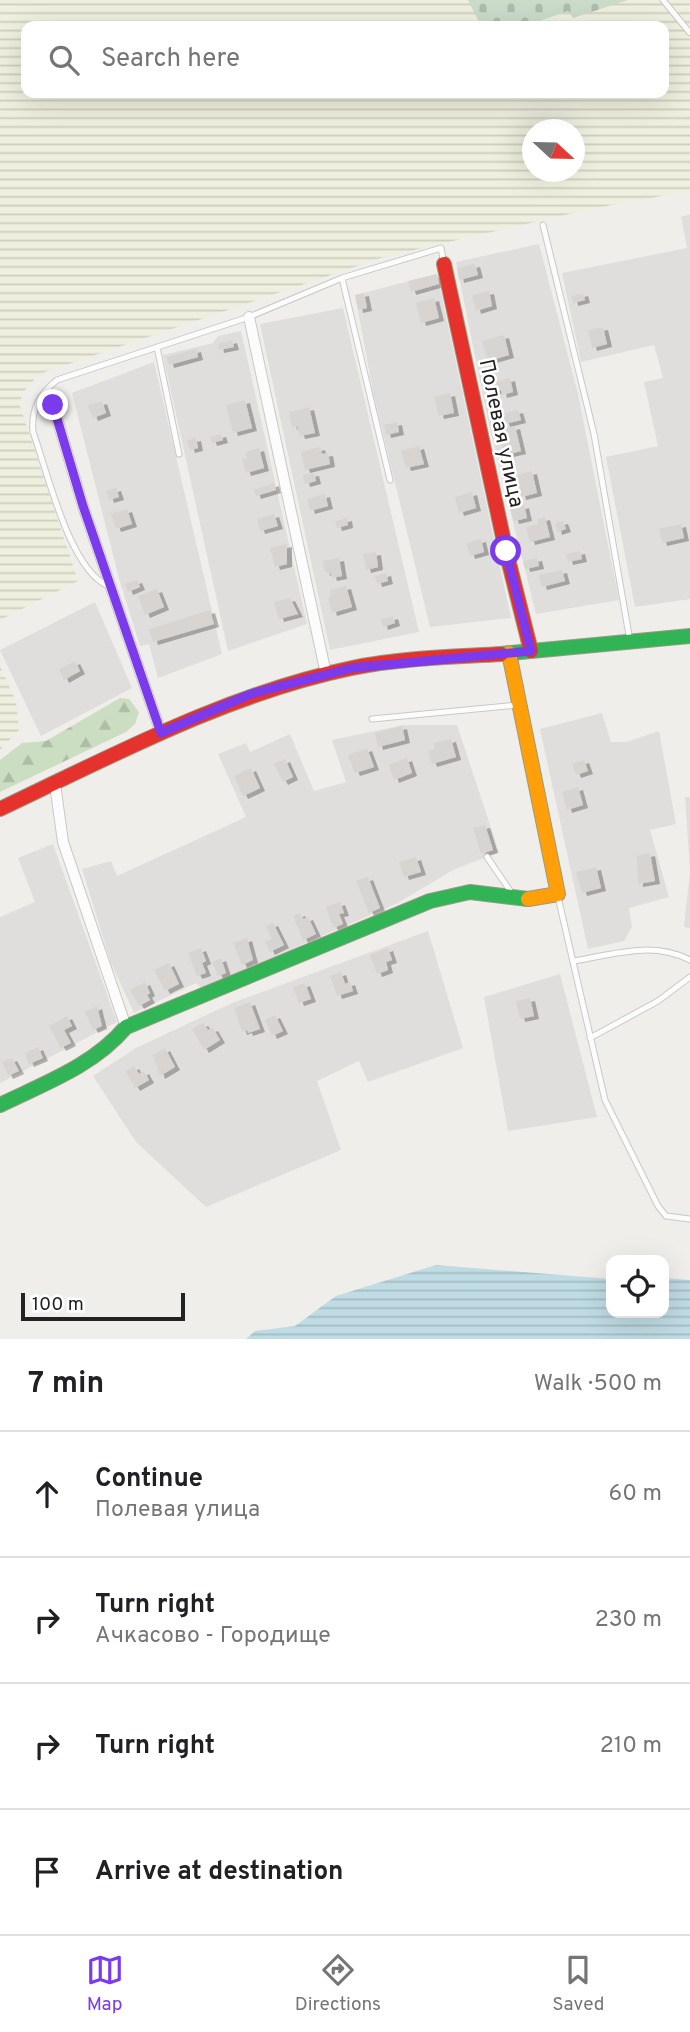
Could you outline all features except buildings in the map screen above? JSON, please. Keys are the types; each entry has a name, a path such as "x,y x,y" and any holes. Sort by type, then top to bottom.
{"street":[{"name":"Полевая улица","path":"444,264 506,551 531,651"},
{"path":"249,317 326,674"},
{"path":"53,405 161,733"},
{"path":"0,809 251,694 326,674 385,663 630,644 690,636"},
{"path":"0,1105 87,1062 107,1049 126,1027 176,1004 430,901 470,892 532,899 558,894 509,653"},
{"path":"55,783 63,842 126,1027"}],"lane":[{"path":"663,0 690,33"},
{"path":"543,225 594,434 630,644"},
{"path":"111,587 94,577 73,545 33,432 32,417 44,391 57,380 249,317 342,278 442,248 444,264"},
{"path":"342,278 390,480"},
{"path":"157,347 179,453"},
{"path":"372,719 518,705"},
{"path":"487,857 513,896"},
{"path":"558,894 605,1100 658,1206 666,1216 690,1219"},
{"path":"574,961 645,948 661,949 690,960"},
{"path":"590,1038 658,1001 690,977"}],"shaded area":[{"path":"690,214 690,599 635,607 606,457 658,446 644,382 663,378 654,345 581,362 562,273 687,248 681,217"},
{"path":"539,244 578,394 619,600 536,614 489,425 456,262"},
{"path":"437,274 511,618 430,627 373,392 355,295"},
{"path":"343,308 419,632 330,650 260,324"},
{"path":"241,331 307,624 228,651 163,355 213,343 218,336"},
{"path":"154,362 222,654 158,678 149,644 140,646 120,582 72,393"},
{"path":"95,602 132,688 41,736 0,650"},
{"path":"602,713 611,742 627,742 659,731 676,824 650,830 669,897 629,908 632,927 624,941 588,949 540,729"},
{"path":"403,725 457,725 499,852 453,870 396,904 201,988 196,983 134,1013 111,963 82,869 111,861 117,876 246,817 218,754 246,743 250,752 290,734 314,791 346,782 332,740"},
{"path":"685,797 690,797 690,871"},
{"path":"53,844 117,1022 0,1083 0,917 35,902 18,858"},
{"path":"690,871 690,928 684,927"},
{"path":"428,931 463,1048 368,1082 359,1061 317,1081 341,1150 206,1207 136,1142 93,1076 136,1048 232,1003"},
{"path":"560,974 597,1117 508,1131 484,997"}],"green space":[{"path":"0,0 690,0 690,191 595,208 384,257 39,374 22,394 20,406 78,581 0,620"},
{"path":"468,0 628,0 573,18 568,11 540,21 478,21"},
{"path":"0,666 16,702 19,730 0,750"},
{"path":"120,698 129,699 139,712 135,724 126,732 0,792 0,760 22,743 46,741"}],"water":[{"path":"436,1265 606,1279 606,1318 669,1318 669,1278 690,1280 690,1339 246,1339 255,1331 295,1326 336,1296"}],"traffic: fast":[{"path":"501,654 690,636"},
{"path":"0,1105 83,1063 99,1053 126,1027 430,901 470,892 528,899"}],"traffic: slow":[{"path":"509,653 558,894 528,899"}],"traffic: jam":[{"path":"444,264 506,551 531,651"},
{"path":"0,809 172,728 260,693 306,679 388,662 501,654"}],"route":[{"path":"53,405 83,506 161,733 251,694 352,668 531,651 506,551"}]}
